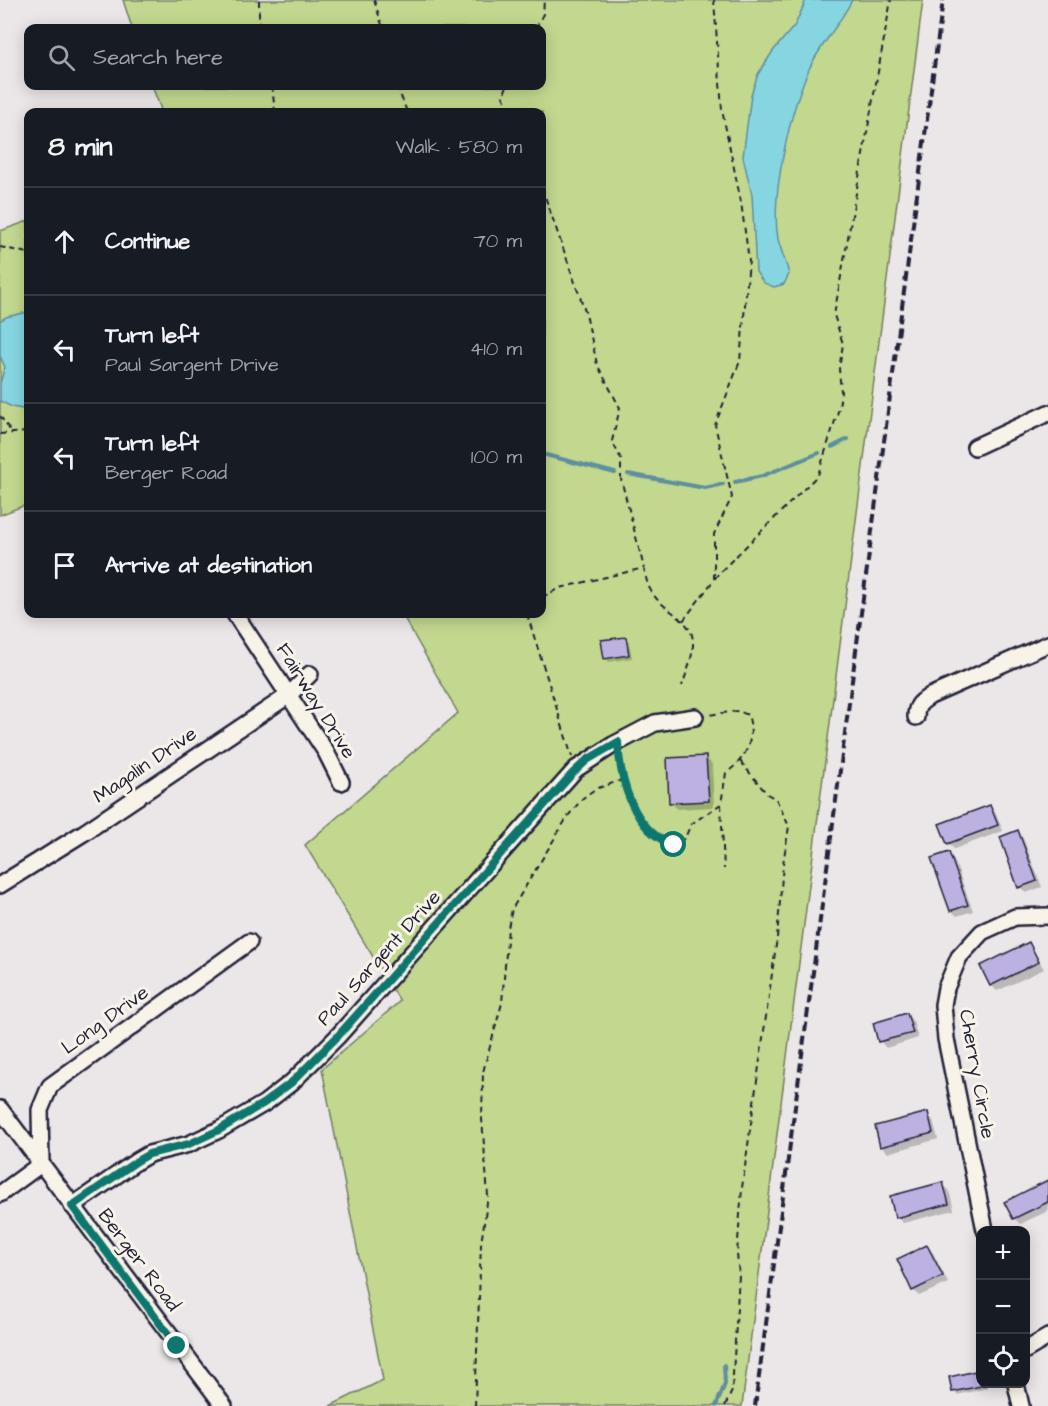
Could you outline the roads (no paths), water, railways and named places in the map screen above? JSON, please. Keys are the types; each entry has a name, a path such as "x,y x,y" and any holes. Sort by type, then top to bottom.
{"street":[{"path":"975,447 1048,413"},
{"name":"Fairway Drive","path":"238,618 326,752 341,782"},
{"path":"916,717 916,709 930,696 1048,644"},
{"name":"Magalin Drive","path":"0,885 85,832 289,695 310,674"},
{"name":"Paul Sargent Drive","path":"72,1206 149,1154 189,1144 219,1130 264,1103 292,1082 337,1037 576,770 618,742 655,723 695,717"},
{"name":"Cherry Circle","path":"984,1226 946,1039 943,1005 945,988 959,957 982,932 1015,917 1048,916"},
{"name":"Long Drive","path":"41,1164 40,1110 50,1086 249,942"},
{"name":"Berger Road","path":"0,1109 224,1406"},
{"path":"0,1194 41,1164"},
{"path":"1030,1348 1048,1337"},
{"path":"1017,1388 1021,1406"}],"water":[{"path":"806,0 852,0 812,63 790,124 780,174 776,220 778,239 789,274 784,284 774,287 764,283 756,272 752,195 743,157 751,95 758,74 773,51 795,25"},
{"path":"24,313 24,409 0,401 0,383 5,367 0,356 0,321 6,317"}],"waterway":[{"path":"832,447 848,439"},
{"path":"735,482 762,476 819,453"},
{"path":"546,455 615,473"},
{"path":"628,474 705,488 723,484"},
{"path":"716,1406 725,1384 724,1365"}],"railway":[{"path":"755,1406 943,0"}]}
